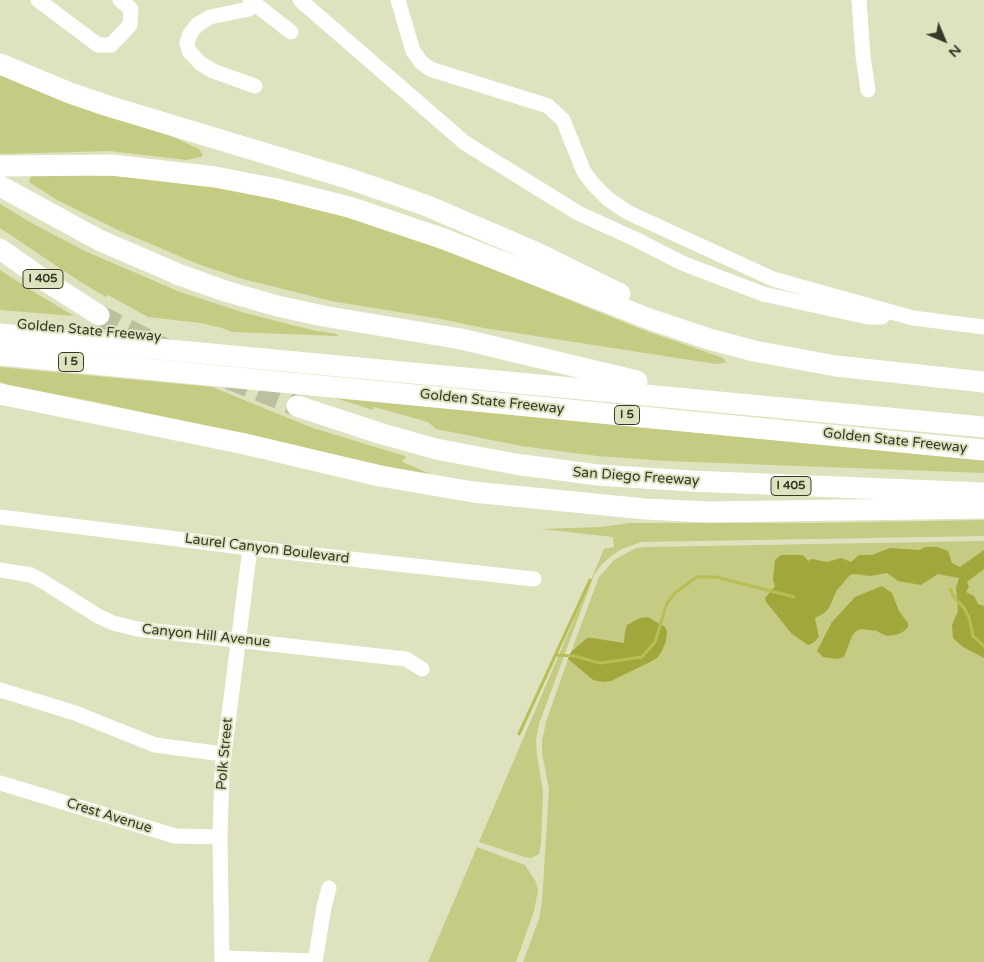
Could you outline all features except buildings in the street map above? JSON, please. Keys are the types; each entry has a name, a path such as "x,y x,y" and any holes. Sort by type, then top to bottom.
{"highway":[{"path":"0,64 108,106 350,179 426,205 537,253 709,339"},
{"path":"0,166 37,164 112,165 197,174 277,188 348,207 444,239 652,320 709,339 754,351 836,366 984,382"},
{"path":"0,186 99,240 180,274 277,306 323,316 461,339 637,381"},
{"name":"I 405","path":"0,234 81,289 93,311 0,249"},
{"name":"Golden State Freeway","path":"0,322 984,415"},
{"path":"0,334 984,427"},
{"name":"Golden State Freeway","path":"0,355 984,450"},
{"path":"270,381 293,369 984,435"},
{"path":"0,394 244,444 380,476 473,492 645,509 708,512 984,508"},
{"name":"San Diego Freeway","path":"296,406 436,449 515,464 598,475 710,482 984,493"}],"street":[{"path":"38,0 98,45 111,45 130,25 131,9 120,0"},
{"path":"300,0 465,142 578,213 682,263 763,294 868,317 882,317 887,311"},
{"path":"398,0 413,51 421,62 430,68 548,106 563,120 584,172 594,186 608,199 627,212 774,279 913,318 984,327"},
{"path":"859,0 863,56 868,90"},
{"path":"255,86 213,71 200,63 189,51 190,34 197,25 210,17 249,9 252,2 291,32"},
{"name":"Laurel Canyon Boulevard","path":"0,517 250,548 534,579"},
{"name":"Polk Street","path":"222,960 220,837 223,754 250,548"},
{"name":"Canyon Hill Avenue","path":"0,570 30,575 98,616 113,623 137,629 406,659 422,669"},
{"path":"0,690 75,713 155,745 223,754"},
{"name":"Crest Avenue","path":"0,783 175,836 220,837"},
{"path":"222,960 315,962 329,888"}],"green space":[{"path":"0,73 145,124 199,149 203,155 186,160 110,151 0,154"},
{"path":"66,173 159,179 244,191 379,225 638,328 723,358 726,362 716,364 484,328 331,301 243,279 198,264 120,231 57,200 29,182 33,175"},
{"path":"0,204 87,252 180,292 245,313 312,330 337,334 338,336 232,332 201,323 148,317 108,295 106,297 79,281 0,228"},
{"path":"0,270 34,292 74,316 0,310"},
{"path":"0,367 212,387 313,428 405,456 406,458 402,460 403,462 428,473 425,475 96,402 9,385 0,382"},
{"path":"335,398 984,460 984,473 667,461 597,456 521,446 436,429 428,422 374,407 373,410"},
{"path":"984,520 984,536 641,542 622,549 611,556 594,575 539,724 536,740 543,792 539,854 531,858 524,857 479,842 604,549 614,547 613,537 541,529 601,527 630,523 815,523"},
{"path":"984,541 984,962 523,962 539,919 542,902 549,789 542,753 542,741 546,722 568,659 593,680 657,622 648,617 640,618 625,632 625,644 593,638 571,652 599,577 614,560 636,548 646,547"},
{"path":"477,847 525,865 536,882 538,891 534,911 516,962 428,962"}],"shaded area":[{"path":"925,547 937,547 948,551 952,563 960,567 984,550 984,569 967,582 969,587 966,592 974,596 978,604 984,606 984,658 963,647 953,638 952,625 958,611 956,588 959,578 938,574 921,585 898,581 887,573 870,576 850,575 837,590 829,608 815,618 819,637 808,645 792,634 766,602 765,598 775,586 773,580 775,560 781,555 801,555 808,561 812,559 827,562 841,558 851,562 859,555 872,555 890,548 920,550"},
{"path":"882,586 892,593 899,611 908,623 908,627 899,634 888,636 877,631 861,629 852,636 844,657 837,659 823,657 817,651 832,622 855,597"},
{"path":"648,617 665,627 667,631 662,651 657,658 648,663 611,681 603,682 593,680 568,659 571,652 587,638 624,643 627,625 640,618"}],"waterway":[{"path":"556,655 574,656 600,663 642,657 655,642 667,603 676,592 697,577 716,577 794,597"},
{"path":"519,734 590,580"},
{"path":"950,589 969,617 973,636 984,646"}],"tunnel":[{"path":"99,315 168,350"},
{"path":"229,379 297,406"}]}
